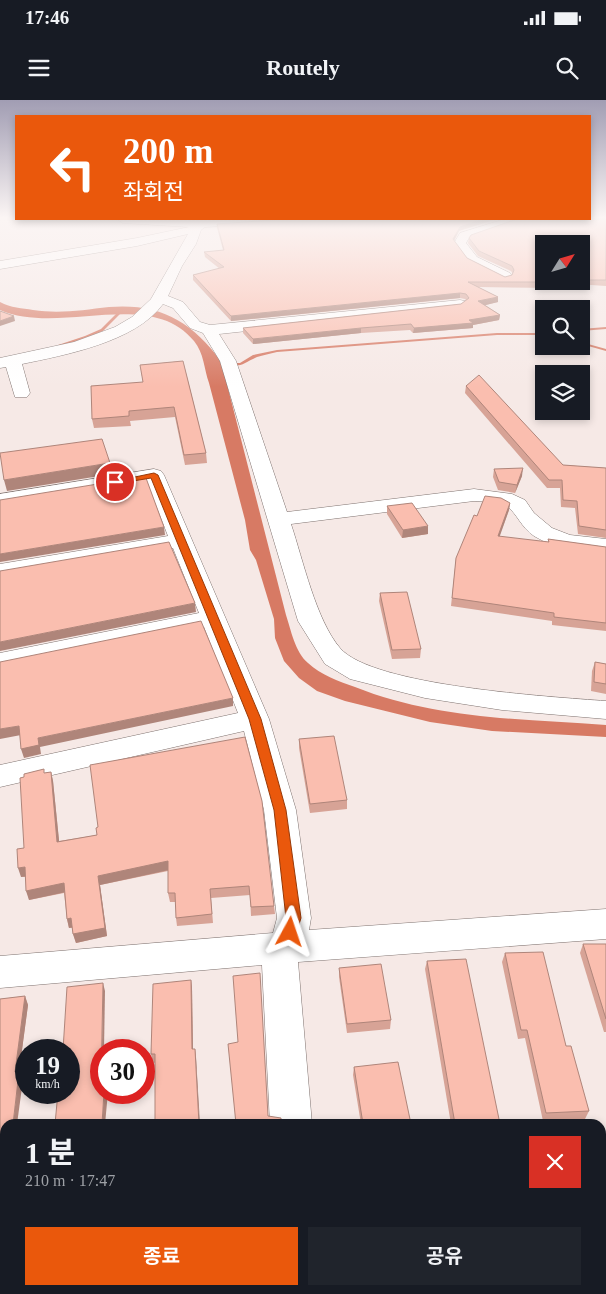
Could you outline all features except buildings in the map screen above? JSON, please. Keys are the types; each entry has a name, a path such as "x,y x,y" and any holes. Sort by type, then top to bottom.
{"street":[{"path":"21,393 7,362 82,344 110,334 151,307 170,275"},
{"path":"151,307 178,305 195,325 209,330 460,304"},
{"path":"209,330 228,361 311,621 325,646 339,662 362,675 430,691 514,704 606,710"},
{"path":"0,500 154,475 255,719 280,810 294,918 287,947 280,962 291,1119"},
{"path":"280,520 474,495 505,498 518,504 523,516 541,530 562,541 606,546"},
{"path":"0,571 180,540"},
{"path":"0,661 213,618"},
{"path":"0,776 255,719"},
{"path":"0,972 287,947 606,924"}],"shaded area":[{"path":"0,302 16,308 53,312 109,307 144,308 159,312 186,325 210,347 221,361 292,634 300,653 313,667 342,682 385,698 416,706 479,716 606,725 606,737 492,731 430,722 345,701 317,691 299,678 284,661 275,638 274,619 256,560 250,550 245,520 203,361 194,341 175,325 154,317 129,314 49,318 24,317 0,310"}],"waterway":[{"path":"60,345 87,337 102,330 122,310"},
{"path":"590,329 606,328"},
{"path":"228,364 241,364 255,356 277,351 497,334 535,334"},
{"path":"590,346 606,350"}],"route":[{"path":"115,482 154,475 255,719 280,810 294,918 290,932"}]}
